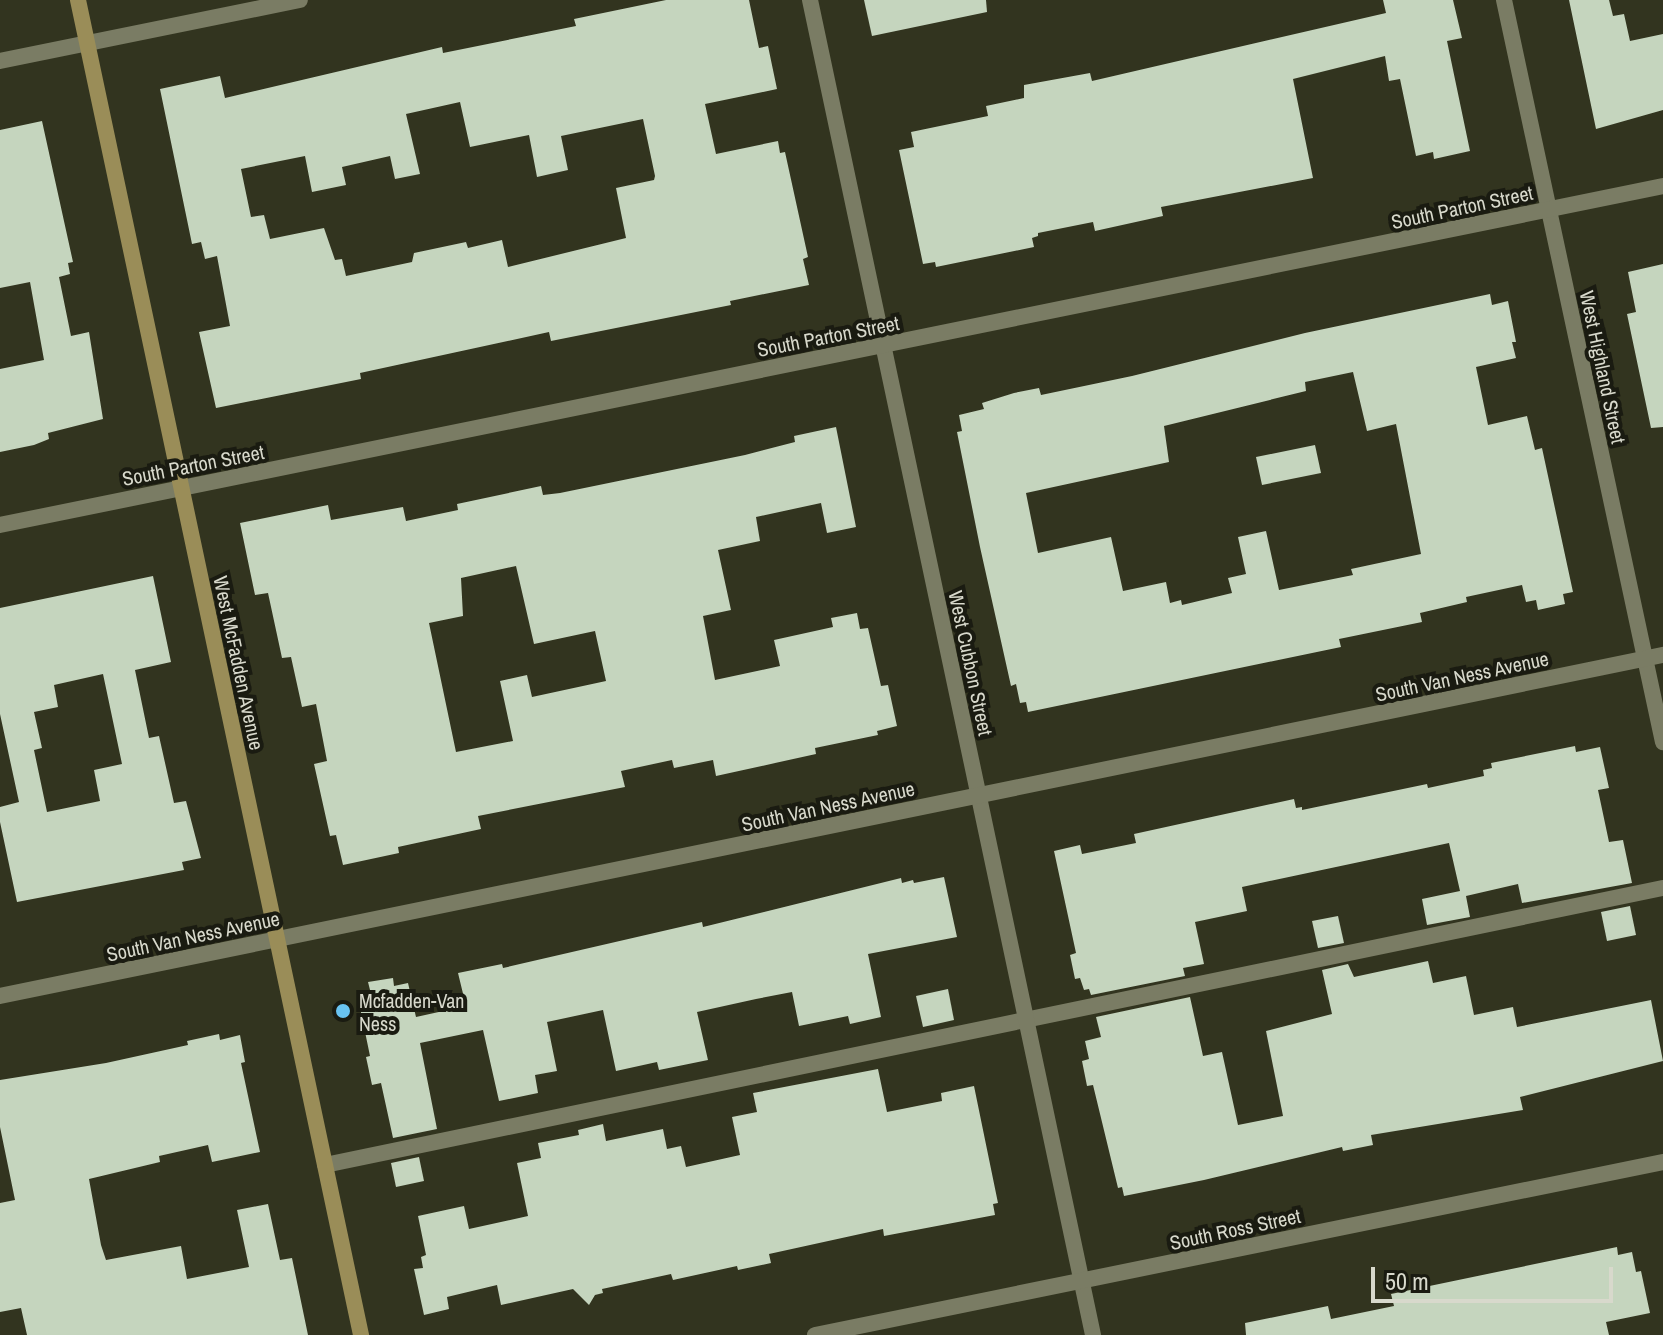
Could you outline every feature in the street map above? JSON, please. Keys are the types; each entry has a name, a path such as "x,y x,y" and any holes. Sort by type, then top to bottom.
{"street":[{"name":"West McFadden Avenue","path":"78,0 361,1335"},
{"path":"0,61 300,0"},
{"name":"West Cubbon Street","path":"810,0 1093,1335"},
{"name":"West Highland Street","path":"1504,0 1663,742"},
{"name":"South Parton Street","path":"0,525 1663,186"},
{"name":"South Van Ness Avenue","path":"0,996 1663,655"},
{"path":"325,1165 1663,888"},
{"name":"South Ross Street","path":"815,1335 1663,1162"}],"building":[{"path":"666,0 749,0 759,48 768,46 777,89 705,104 716,154 778,141 780,153 785,152 808,257 803,259 809,285 730,301 731,305 551,341 549,332 360,373 361,379 216,408 199,332 230,326 217,256 205,259 201,242 192,244 160,89 220,76 225,98 442,47 443,53 576,26 574,19","holes":["460,102 470,147 529,135 537,177 568,170 561,136 643,119 655,176 654,180 616,188 626,238 508,267 502,240 468,248 466,242 414,253 412,262 346,276 342,259 335,260 324,228 270,239 264,215 251,217 241,169 305,156 312,192 346,185 342,167 390,156 395,179 420,174 406,114"]},
{"path":"864,0 986,0 987,12 872,36"},
{"path":"1383,0 1453,0 1462,38 1447,41 1470,151 1434,159 1433,152 1416,156 1400,79 1389,81 1385,56 1293,79 1313,178 1161,207 1163,216 1095,231 1093,222 1038,233 1032,238 1034,247 936,267 935,262 923,264 899,150 914,147 911,132 988,116 986,106 1024,98 1024,85 1090,73 1092,81 1386,13"},
{"path":"1569,0 1609,0 1613,16 1624,14 1630,41 1663,34 1663,110 1596,129"},
{"path":"42,121 73,262 68,263 70,274 59,277 71,336 89,332 103,419 48,433 49,439 34,445 0,452 0,369 44,360 30,282 0,288 0,130"},
{"path":"1663,264 1663,427 1651,428 1627,314 1636,312 1628,272"},
{"path":"1490,294 1492,305 1508,301 1516,358 1476,367 1488,425 1527,416 1535,450 1542,448 1573,592 1563,594 1565,604 1538,610 1536,600 1526,602 1522,585 1466,597 1467,602 1420,613 1422,622 1339,639 1341,647 1028,712 1026,702 1020,703 1016,684 1011,686 957,432 962,431 959,415 984,409 982,403 1014,393 1039,388 1041,395 1305,333","holes":["1353,372 1367,431 1396,424 1421,554 1351,569 1353,575 1279,590 1266,531 1238,537 1246,574 1228,578 1232,593 1182,605 1181,600 1170,603 1166,582 1123,591 1111,537 1038,553 1026,493 1169,462 1164,426 1306,391 1305,382"]},
{"path":"836,427 856,527 827,533 821,503 756,517 760,541 718,550 731,610 703,616 715,680 780,666 774,640 833,627 831,618 857,613 860,629 868,628 881,686 888,685 897,726 877,731 878,735 815,748 816,754 716,776 713,760 674,768 672,760 621,771 625,787 478,816 481,829 398,847 399,853 343,865 336,835 330,836 314,764 327,761 316,704 302,707 291,657 282,658 268,593 255,595 240,523 328,505 331,520 403,507 406,521 458,510 457,504 541,486 543,495 560,493 745,455 795,442 794,436","holes":["516,566 534,644 595,631 606,681 532,697 527,675 500,681 513,741 456,752 429,623 463,616 461,578"]},
{"path":"1315,445 1321,473 1262,485 1256,457"},
{"path":"153,576 171,662 135,670 149,738 159,736 174,803 186,801 201,858 182,862 184,870 17,902 0,822 0,807 19,802 0,714 0,608","holes":["103,674 122,764 94,770 100,801 47,812 34,750 42,748 34,712 58,707 54,685"]},
{"path":"1575,746 1576,752 1600,747 1609,788 1598,790 1609,842 1623,840 1632,883 1522,903 1518,884 1466,896 1470,917 1427,925 1422,899 1460,891 1449,843 1242,887 1247,911 1195,922 1204,964 1183,968 1185,976 1091,995 1089,989 1084,990 1080,978 1075,979 1070,955 1076,953 1054,851 1080,845 1082,854 1136,843 1134,834 1294,799 1296,808 1302,807 1302,810 1427,784 1428,788 1484,776 1483,770 1492,768 1491,763"},
{"path":"944,877 957,937 868,954 881,1017 850,1024 848,1016 799,1026 792,992 756,999 697,1012 708,1060 659,1070 657,1062 616,1071 603,1010 547,1022 557,1071 535,1075 538,1093 499,1101 483,1030 420,1043 437,1129 393,1138 381,1083 372,1085 366,1057 370,1056 357,993 370,990 368,982 393,978 394,986 408,983 416,1017 466,1006 458,973 502,964 503,968 702,922 703,927 901,878 902,883 913,880 914,883"},
{"path":"1630,906 1636,935 1607,941 1601,912"},
{"path":"1338,916 1344,943 1318,948 1312,921"},
{"path":"1428,961 1433,983 1466,976 1474,1015 1513,1007 1517,1027 1651,1000 1663,1061 1520,1097 1523,1110 1371,1135 1373,1145 1343,1151 1342,1147 1124,1196 1122,1187 1118,1188 1093,1085 1087,1086 1082,1061 1089,1059 1085,1041 1101,1037 1096,1017 1190,997 1203,1056 1222,1052 1238,1125 1283,1116 1266,1031 1332,1014 1322,970 1348,964 1354,977"},
{"path":"948,989 954,1020 923,1027 916,996"},
{"path":"219,1034 220,1040 240,1035 245,1062 241,1063 260,1152 212,1162 208,1145 159,1156 160,1162 89,1179 101,1245 106,1260 181,1246 187,1279 249,1267 237,1210 268,1204 280,1260 292,1258 308,1335 27,1335 21,1308 0,1312 0,1203 15,1200 0,1127 0,1080 106,1063 188,1045 187,1041"},
{"path":"878,1069 887,1112 942,1101 941,1093 974,1086 998,1203 993,1204 995,1215 884,1236 883,1229 769,1254 771,1263 738,1270 737,1266 673,1280 671,1274 602,1289 603,1293 595,1295 589,1305 573,1289 501,1305 497,1285 447,1297 449,1309 424,1315 414,1269 423,1268 421,1257 426,1255 418,1216 464,1206 469,1229 528,1216 517,1163 541,1158 538,1143 579,1135 578,1130 603,1124 606,1141 663,1129 667,1149 681,1146 686,1167 740,1155 732,1117 757,1112 753,1093"},
{"path":"419,1157 424,1181 396,1187 391,1163"},
{"path":"1617,1247 1618,1255 1632,1252 1636,1272 1641,1271 1650,1313 1606,1322 1609,1335 1246,1335 1245,1323 1328,1306 1331,1319 1394,1306 1391,1294"}],"place":[{"name":"Mcfadden-Van Ness","path":"343,1011"}]}
